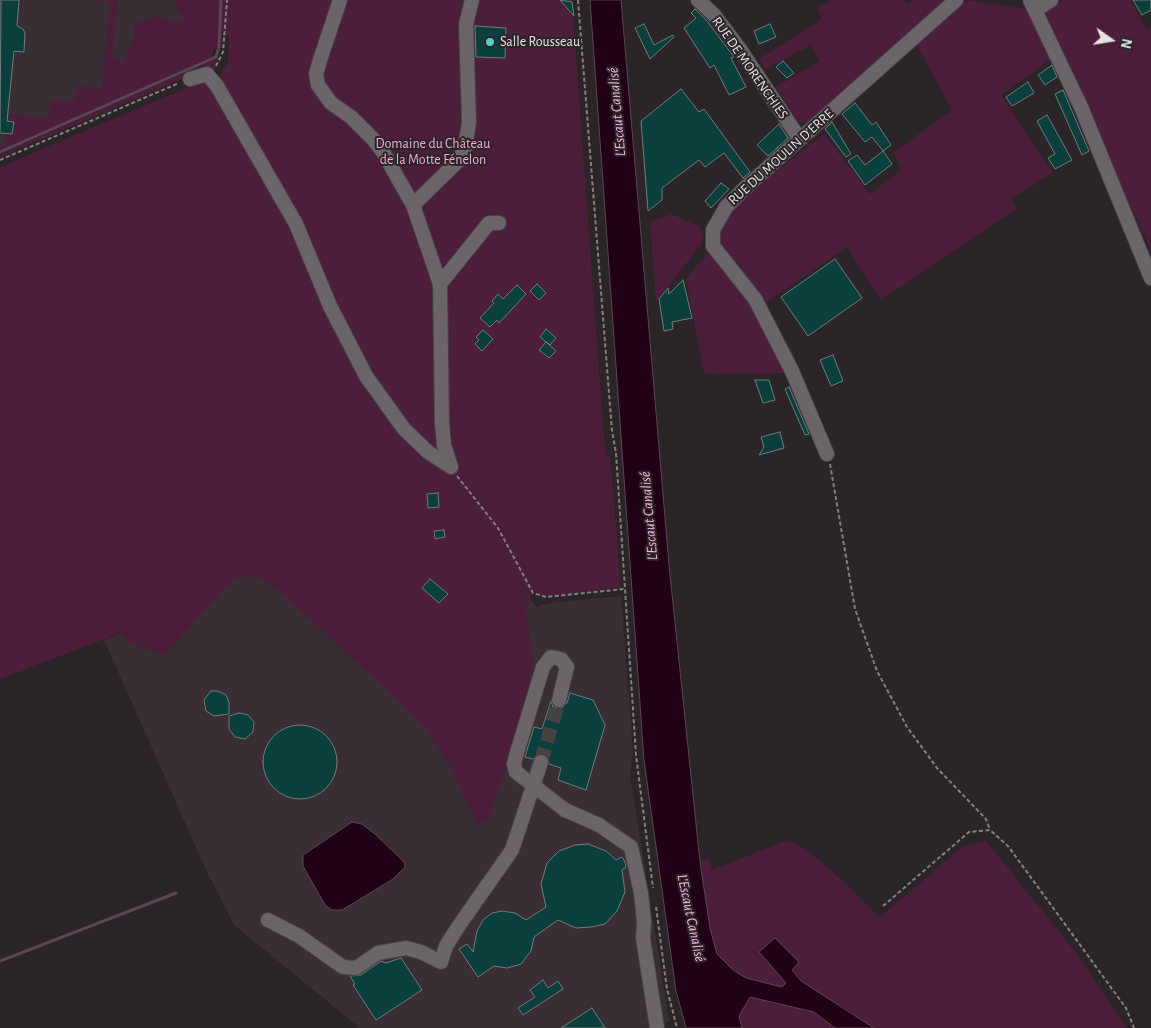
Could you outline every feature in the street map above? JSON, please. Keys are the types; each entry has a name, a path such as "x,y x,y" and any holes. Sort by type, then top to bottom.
{"street":[{"path":"340,0 316,74 318,85 331,103 351,117 373,139 383,152 413,205 440,284 442,423 444,445 451,467"},
{"path":"413,205 458,160 465,148 469,122 466,24 472,0"},
{"name":"RUE DE MORENCHIES","path":"698,0 714,15 740,48 799,138"},
{"name":"RUE DU MOULIN D'ERRE","path":"827,454 792,370 756,299 713,246 713,230 726,207 799,138 883,67 956,0"},
{"path":"1051,0 1033,5 1081,107 1151,278"},
{"path":"190,79 207,74 217,86 296,224 330,306 366,376 404,429 428,452 451,467"},
{"path":"440,284 488,223 498,223"},
{"path":"560,700 567,667 561,659 551,657 543,667 514,764 516,772 565,810 598,825 631,847 641,893 644,922 643,938 656,1028"},
{"path":"268,920 299,936 343,967 356,968 378,953 406,948 421,952 441,962 446,946 512,850 541,762"}],"path":[{"path":"207,74 220,61 223,52 227,0"},
{"path":"578,0 612,431 616,453 636,755 653,890"},
{"path":"0,160 190,79"},
{"path":"827,454 855,608 877,671 907,728 937,768 986,819 990,830 1008,846 1126,1008 1134,1028"},
{"path":"451,467 498,528 533,594 546,598 624,589"},
{"path":"883,906 969,832 990,830"},
{"path":"655,899 667,988 677,1028"}],"shaded area":[{"path":"0,0 216,0 208,57 0,147"},
{"path":"363,379 482,632 532,601 536,607 548,603 621,596 633,751 630,775 669,1021 657,1028 360,1028 234,925 206,870 104,640 124,632 127,641"}],"green space":[{"name":"Domaine du Château de la Motte Fénelon","path":"93,0 118,0 112,55 123,64 134,38 134,28 137,22 156,17 171,19 176,22 184,20 184,16 177,10 175,0 572,0 603,425 606,456 610,456 621,587 550,596 542,596 536,592 530,596 532,601 525,606 536,678 488,821 476,823 450,766 427,730 380,683 274,587 256,576 240,577 226,587 164,655 127,642 123,632 0,679 0,167 205,80 212,85 294,224 318,281 322,300 331,321 363,379 387,412 423,454 436,455 394,412 364,368 344,332 299,219 219,76 228,62 229,35 214,49 210,59 0,150 0,147 5,145 6,133 12,134 14,122 7,121 8,114 49,118 51,99 75,102 77,86 102,88 110,2"},
{"path":"832,0 903,0 908,3 914,0 949,0 811,121 798,122 776,87 820,61 811,45 766,69 759,59 822,19 817,7"},
{"path":"966,0 1028,9 1052,58 1001,95 1053,173 1011,198 1017,209 881,300 847,247 755,310 786,373 704,374 686,278 719,240 724,219 737,202 824,134 870,194 901,170 894,152 952,110 917,45"},
{"path":"1062,0 1130,0 1146,29 1151,27 1151,250 1106,154 1086,101 1043,12"},
{"path":"216,59 217,65 213,71 199,72 0,157 0,154"},
{"path":"671,214 699,226 704,236 702,243 656,302 650,222"},
{"path":"785,841 795,843 805,849 831,870 880,917 962,847 986,841 1074,950 1126,1028 874,1028 801,981 792,970 799,962 775,938 786,983 782,987 746,978 733,970 717,954 710,928 700,862 709,859 712,870"},
{"path":"750,997 814,1012 835,1028 742,1028 739,1016"}],"water":[{"name":"L'Escaut Canalisé","path":"590,0 621,0 669,565 700,862 710,928 717,954 733,970 746,978 782,987 786,983 759,952 775,938 799,962 792,970 801,981 874,1028 835,1028 814,1012 750,997 739,1016 742,1028 686,1028 676,991 644,760"},
{"path":"352,822 362,824 376,835 404,862 405,867 393,879 342,910 332,910 325,905 303,866 303,855"}],"building":[{"path":"1,0 19,0 17,26 23,29 25,33 24,52 14,51 7,121 14,122 12,134 0,133"},
{"path":"560,0 572,2 574,16"},
{"path":"1133,0 1151,0 1151,10 1142,15"},
{"path":"695,9 707,21 734,57 731,58 746,87 729,95 714,65 710,68 684,28 696,18 691,13"},
{"path":"644,24 654,45 673,35 674,37 650,59 635,28"},
{"path":"770,24 776,37 759,44 754,31"},
{"name":"Salle Rousseau","path":"475,26 506,28 505,58 476,57"},
{"path":"783,61 794,73 787,78 776,67"},
{"path":"1052,65 1057,77 1045,85 1038,75"},
{"path":"1028,82 1034,93 1012,106 1006,97"},
{"path":"681,89 699,112 704,109 750,172 743,178 724,153 705,167 699,160 662,188 662,200 648,211 641,121"},
{"path":"1063,90 1089,151 1082,155 1055,94"},
{"path":"855,103 872,125 876,122 891,145 883,151 872,137 865,142 842,114"},
{"path":"1047,115 1072,160 1055,169 1048,158 1055,154 1037,121"},
{"path":"832,122 851,154 846,157 825,129"},
{"path":"779,124 788,138 768,156 757,145"},
{"path":"883,151 892,164 865,185 848,161 857,155 865,165"},
{"path":"721,183 729,189 711,208 705,201"},
{"path":"835,259 862,298 808,336 781,297"},
{"path":"683,280 692,318 672,322 673,329 664,331 659,299 668,288 669,294"},
{"path":"537,284 546,293 539,300 530,291"},
{"path":"517,285 526,294 499,323 497,320 490,327 480,318 494,303 492,301 498,294 503,299"},
{"path":"546,329 556,338 550,345 540,337"},
{"path":"483,330 493,339 482,351 475,344 479,340 476,337"},
{"path":"546,342 556,351 549,358 539,350"},
{"path":"833,355 843,381 831,386 820,360"},
{"path":"755,380 769,380 775,400 763,403"},
{"path":"789,387 809,434 805,435 785,389"},
{"path":"780,432 784,448 759,455 764,447 761,437"},
{"path":"438,493 439,507 428,508 427,494"},
{"path":"444,530 445,537 435,539 434,531"},
{"path":"430,579 448,594 439,603 422,588"},
{"path":"211,691 218,691 226,695 229,702 229,714 214,716 206,711 204,700"},
{"path":"570,693 593,700 605,725 586,790 558,780 561,768 549,764 548,757 544,754 539,754 533,759 525,757 534,727 542,729 551,701 553,707 562,708 567,703"},
{"path":"239,713 248,715 254,722 253,732 245,739 235,737 229,729 229,716"},
{"path":"300,725 321,731 331,741 337,762 331,783 321,793 300,799 279,793 269,783 263,762 269,741 279,731"},
{"path":"588,844 606,851 616,860 622,857 625,862 626,867 622,870 625,892 617,911 605,924 591,927 576,928 558,920 534,937 531,951 521,964 507,968 494,966 478,977 459,949 467,944 473,952 477,931 483,920 492,913 502,911 515,913 526,920 546,907 541,884 547,863 559,851 575,845"},
{"path":"401,958 422,990 376,1020 353,985 355,984 350,976 361,975 381,961 386,963"},
{"path":"543,980 548,988 558,981 563,989 523,1015 518,1008 535,997 530,990"},
{"path":"592,1008 605,1028 561,1028"}],"waterway":[{"path":"0,152 216,57 219,47 221,0"},
{"path":"0,961 176,893"}],"tunnel":[{"path":"541,762 559,700"}],"place":[{"name":"Salle Rousseau","path":"490,42"}]}
